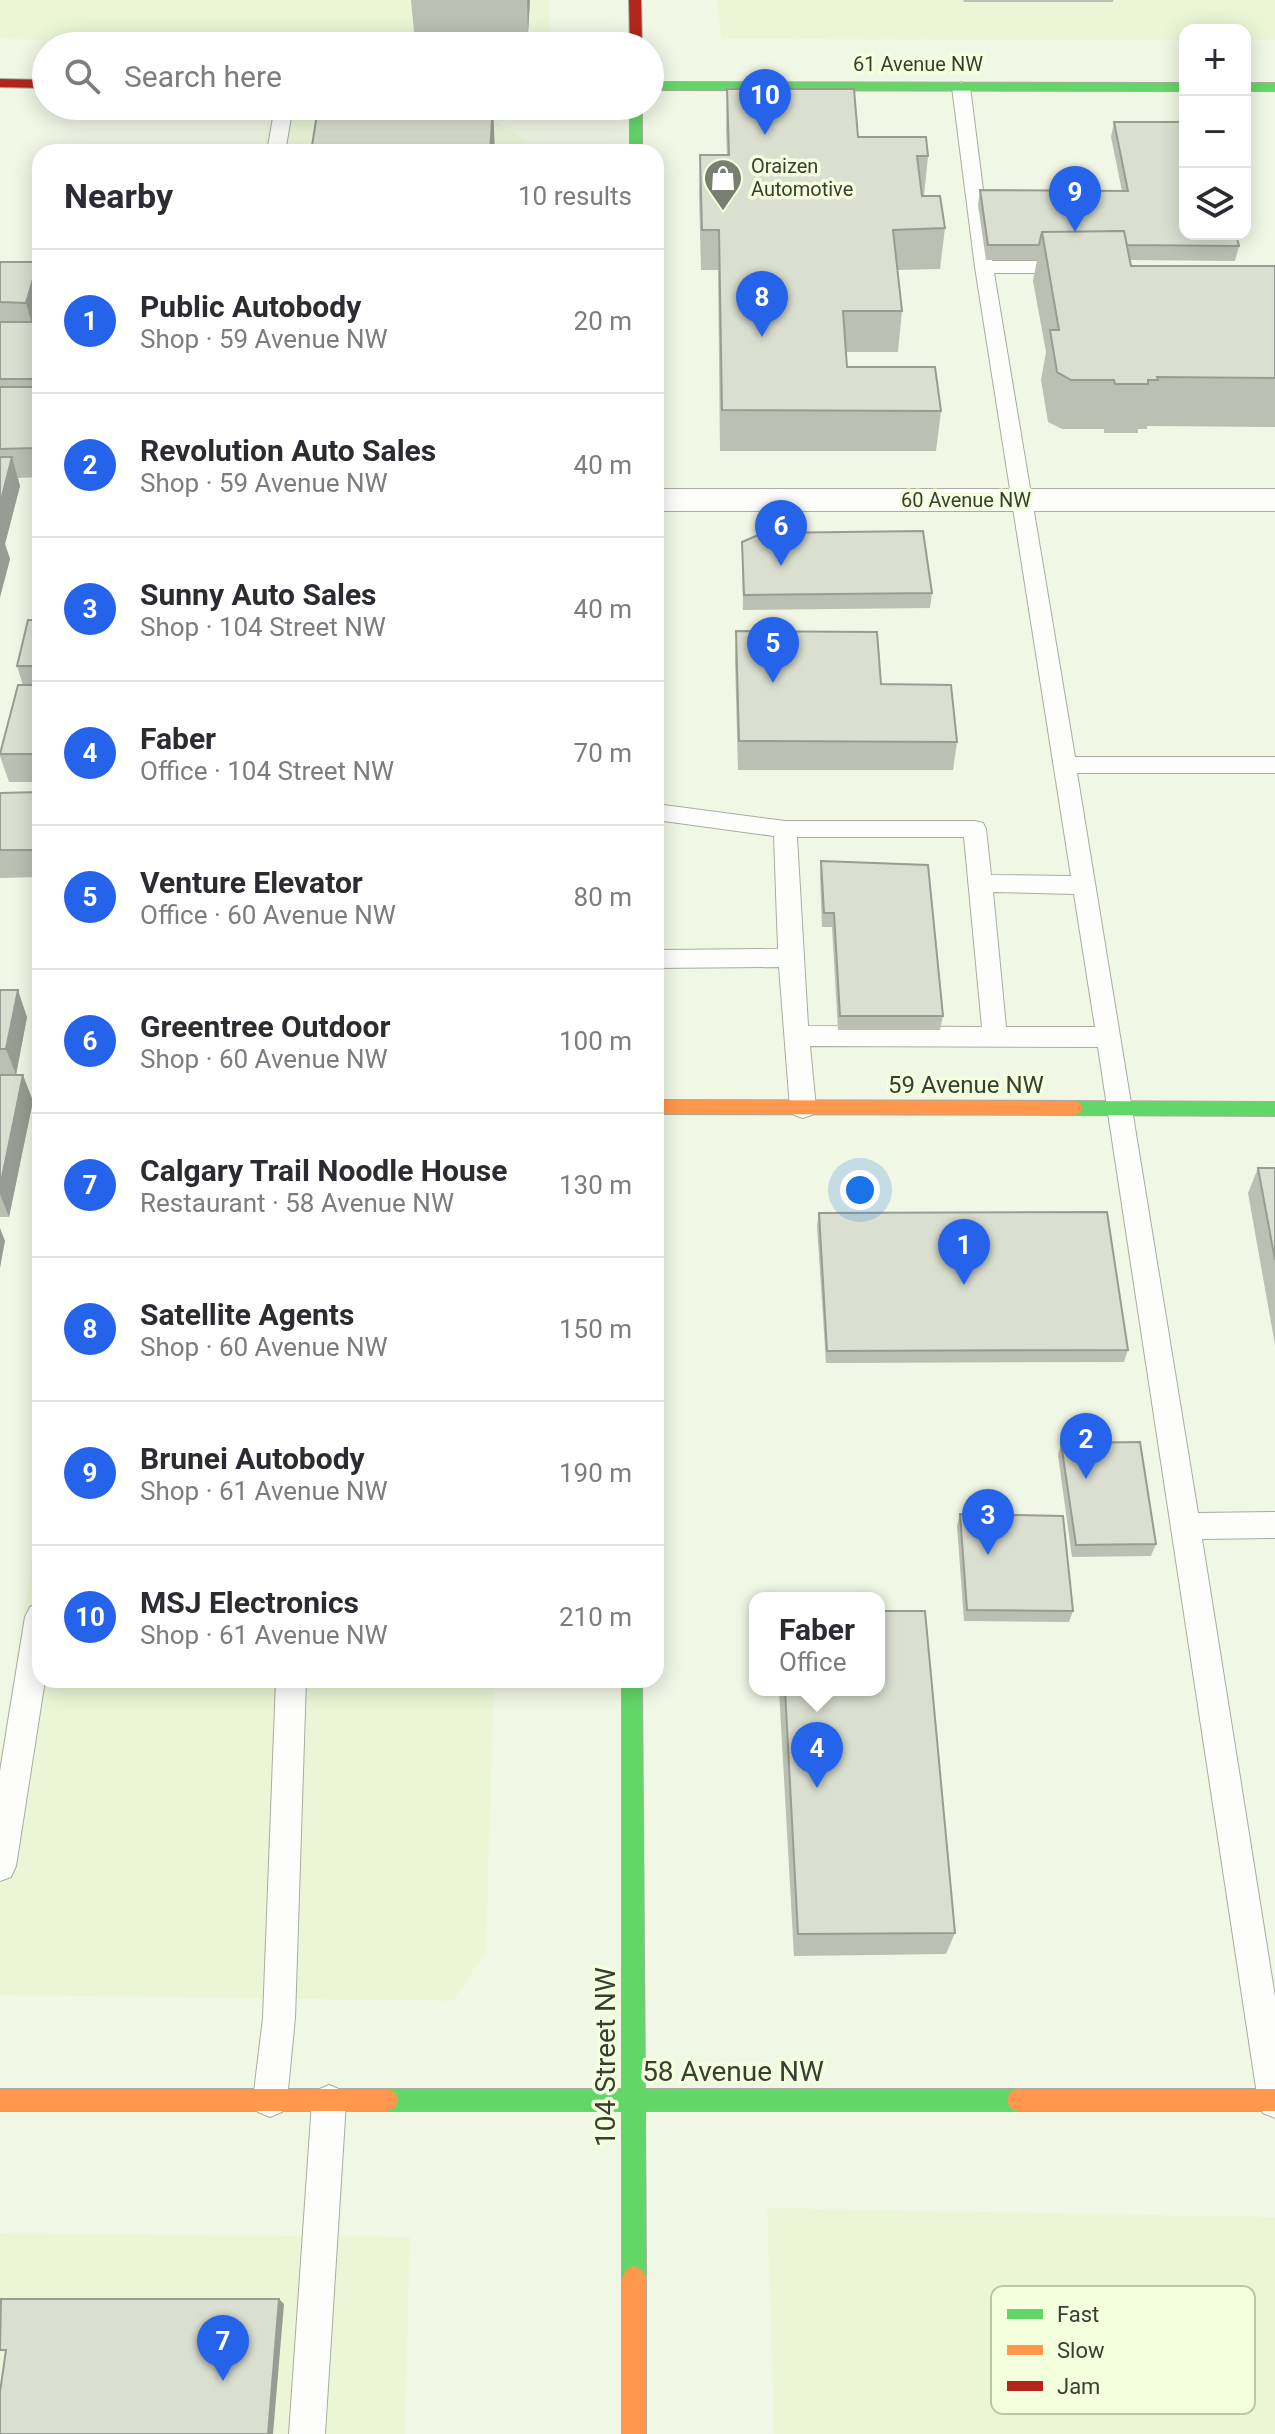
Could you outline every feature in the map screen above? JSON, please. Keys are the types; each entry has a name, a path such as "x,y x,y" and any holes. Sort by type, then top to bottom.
{"street":[{"path":"635,0 636,32"},
{"path":"0,83 32,84"},
{"name":"61 Avenue NW","path":"664,86 1179,87"},
{"path":"1251,87 1275,87"},
{"path":"636,120 636,144"},
{"name":"60 Avenue NW","path":"664,500 1275,500"},
{"name":"59 Avenue NW","path":"664,1107 1275,1109"},
{"name":"104 Street NW","path":"632,1688 634,2434"},
{"name":"58 Avenue NW","path":"0,2100 1275,2100"}],"lane":[{"path":"961,87 984,267 1121,1110 1275,2100"},
{"path":"277,144 282,120"},
{"path":"984,267 1091,267"},
{"path":"1064,765 1275,765"},
{"path":"664,813 785,829 975,829 995,1037"},
{"path":"785,829 790,958 803,1108"},
{"path":"981,883 1083,885"},
{"path":"664,959 790,958"},
{"path":"799,1036 1109,1037"},
{"path":"1187,1526 1275,1525"},
{"path":"0,1866 32,1667"},
{"path":"270,2100 279,2018 291,1688"},
{"path":"307,2434 329,2102"}],"shaded area":[{"path":"0,0 550,0 549,32 32,32 32,40 0,38"},
{"path":"717,0 1275,0 1275,40 1251,40 1251,24 1179,24 1179,40 721,39"},
{"path":"268,120 494,120 532,144 264,144"},
{"path":"32,1561 32,1688 494,1688 486,1951 453,2001 0,1995 0,1757"},
{"path":"767,2208 1275,2217 1275,2434 774,2434"},
{"path":"0,2233 410,2237 405,2434 0,2434"}],"building":[{"path":"727,89 854,89 858,137 926,137 928,156 917,156 922,196 940,196 945,228 893,230 902,311 843,311 847,367 935,367 941,411 722,410 719,230 702,230 700,155 729,155"},
{"path":"316,120 492,120 491,144 312,144"},
{"path":"1114,122 1179,122 1179,240 1238,240 1239,246 1127,245 1124,231 1042,232 1039,245 988,245 980,190 1128,191"},
{"path":"1124,231 1131,266 1275,266 1275,378 1157,377 1158,380 1148,380 1148,384 1115,384 1114,380 1071,380 1057,372 1050,330 1059,330 1042,232"},
{"path":"0,262 32,262 32,282 26,303 0,302"},
{"path":"0,322 32,322 32,379 0,379"},
{"path":"0,387 32,387 32,448 0,449"},
{"path":"0,457 12,457 0,504"},
{"path":"923,531 932,593 744,595 742,542 763,533"},
{"path":"28,620 32,620 32,666 17,666"},
{"path":"736,631 877,632 881,684 951,685 957,742 739,741"},
{"path":"18,685 32,685 32,754 0,754"},
{"path":"32,792 32,850 0,850 0,793"},
{"path":"821,861 928,865 943,1016 840,1016 834,913 824,913"},
{"path":"0,990 18,990 6,1049 0,1049"},
{"path":"0,1075 23,1075 0,1187"},
{"path":"1258,1168 1275,1168 1275,1260"},
{"path":"1107,1212 1128,1350 827,1351 819,1213"},
{"path":"1140,1442 1156,1544 1076,1545 1061,1443"},
{"path":"960,1514 1063,1516 1073,1611 967,1610"},
{"path":"885,1611 925,1611 955,1933 798,1934 785,1696 885,1696"},
{"path":"1,2299 279,2299 268,2434 0,2434 0,2392 6,2350 0,2350"}],"traffic: fast":[{"path":"664,86 1179,87"},
{"path":"1251,87 1275,87"},
{"path":"636,120 636,144"},
{"path":"1074,1108 1275,1109"},
{"path":"632,1688 634,2278"},
{"path":"387,2100 1018,2100"}],"traffic: slow":[{"path":"664,1107 1074,1108"},
{"path":"0,2100 387,2100"},
{"path":"1018,2100 1275,2100"},
{"path":"634,2278 634,2434"}],"traffic: jam":[{"path":"635,0 636,32"},
{"path":"0,83 32,84"}],"place":[{"name":"MSJ Electronics","path":"765,135"},
{"name":"Oraizen Automotive","path":"723,212"},
{"name":"Brunei Autobody","path":"1075,232"},
{"name":"Satellite Agents","path":"762,337"},
{"name":"Greentree Outdoor","path":"781,566"},
{"name":"Venture Elevator","path":"773,683"},
{"name":"Public Autobody","path":"964,1285"},
{"name":"Revolution Auto Sales","path":"1086,1479"},
{"name":"Sunny Auto Sales","path":"988,1555"},
{"name":"Faber","path":"817,1788"},
{"name":"Calgary Trail Noodle House","path":"223,2381"}]}
